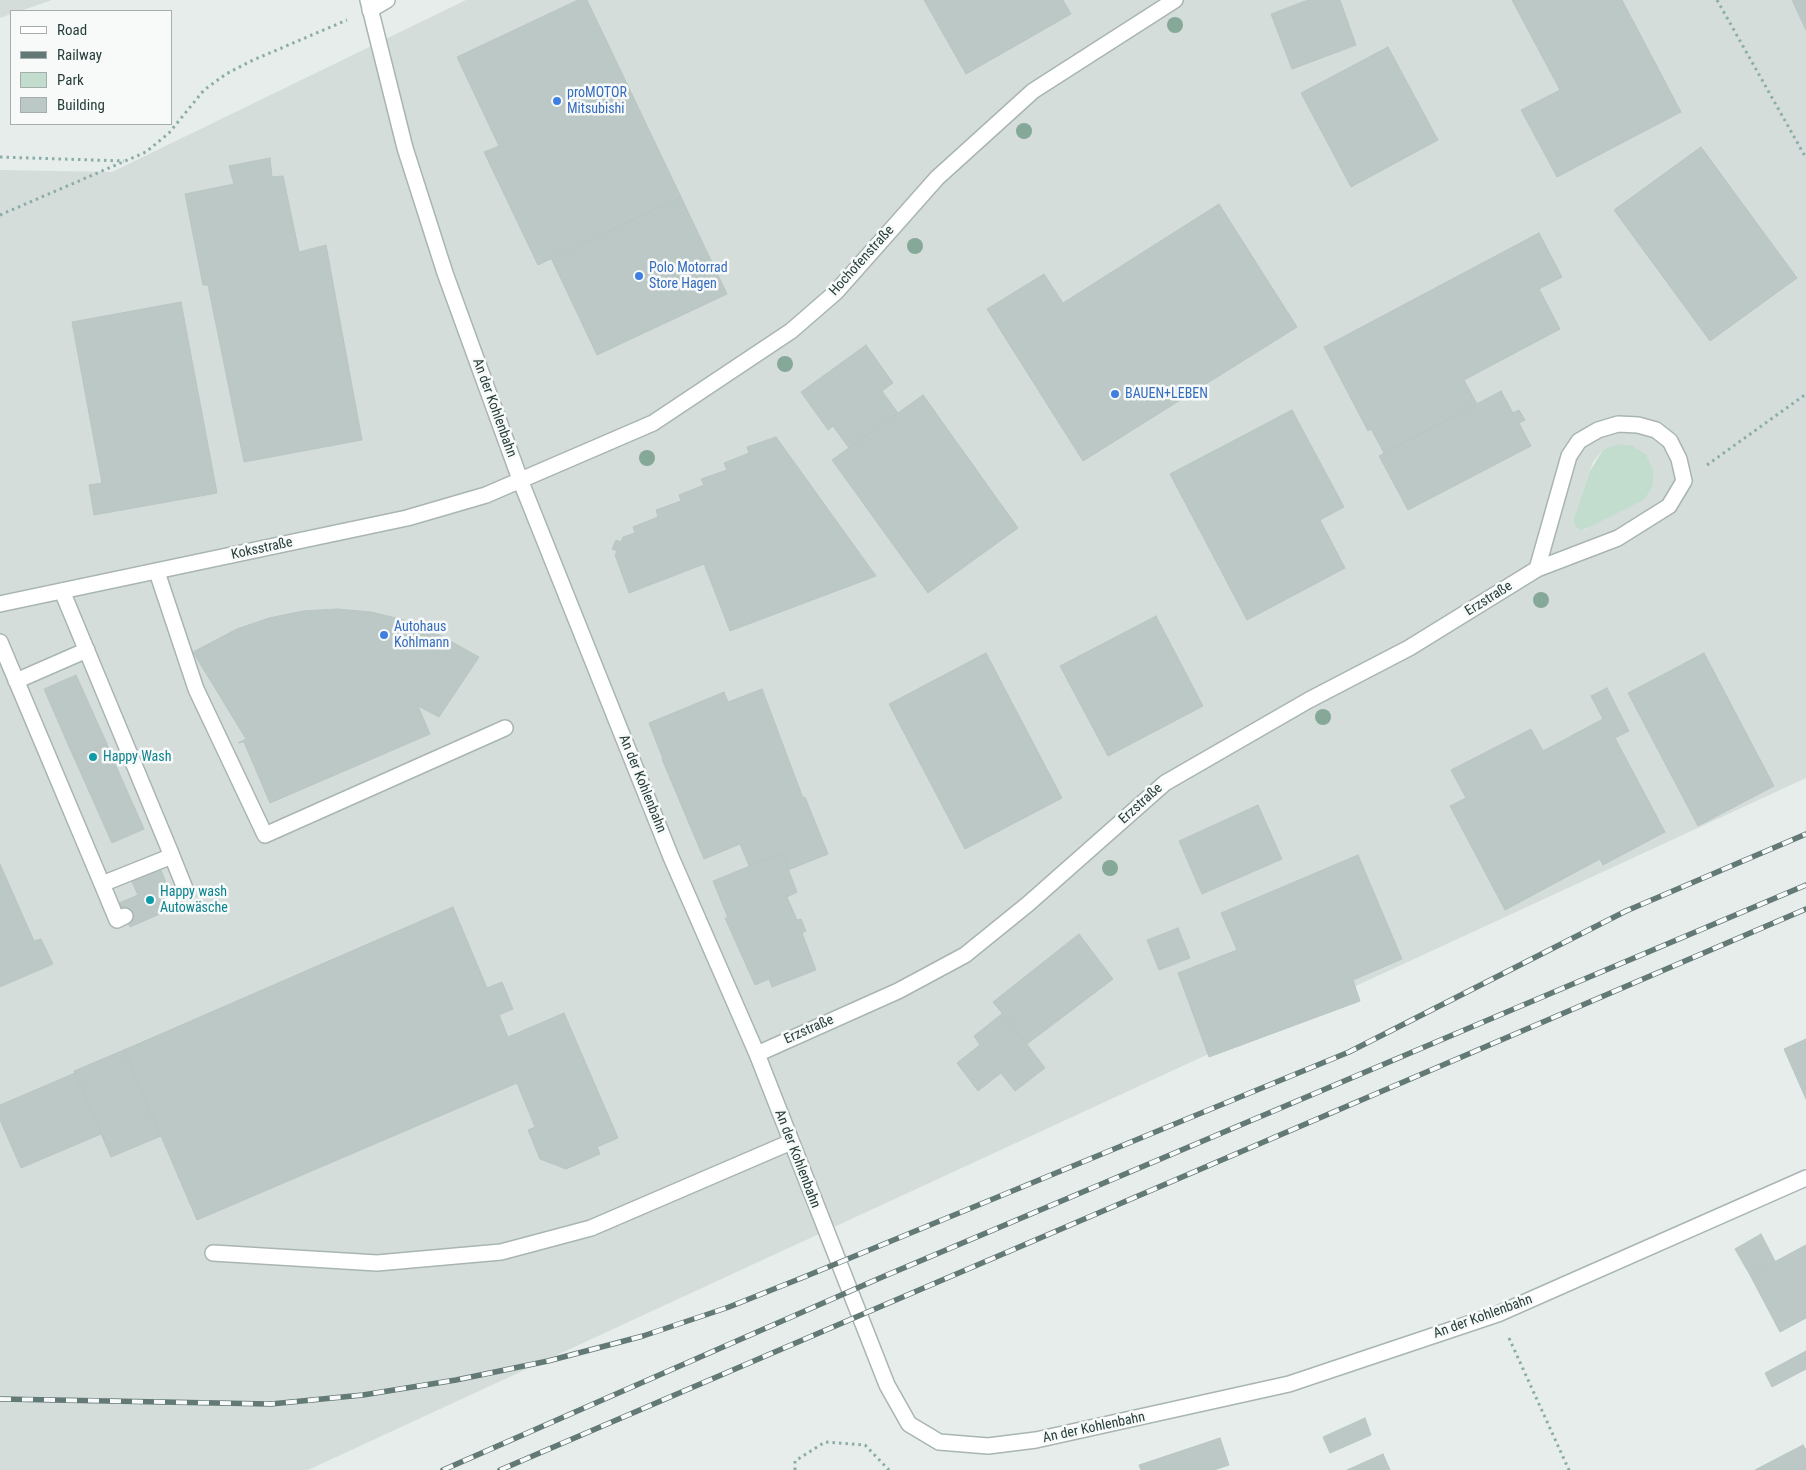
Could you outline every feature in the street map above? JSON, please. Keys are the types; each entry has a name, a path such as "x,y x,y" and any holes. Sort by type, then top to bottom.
{"street":[{"path":"369,5 387,0"},
{"name":"Hochofenstraße","path":"521,482 653,423 791,331 836,292 937,178 1033,91 1175,0"},
{"name":"An der Kohlenbahn","path":"369,5 405,148 442,264 521,482 671,857 757,1054 886,1385 909,1424 939,1442 988,1446 1036,1440 1175,1411 1290,1384 1498,1314 1806,1178"},
{"path":"1537,569 1568,456 1579,441 1598,430 1618,424 1638,425 1656,430 1670,441 1678,459 1684,481"},
{"name":"Erzstraße","path":"757,1054 898,991 965,955 1028,904 1165,783 1309,700 1409,648 1537,569 1618,538 1669,506 1684,481"},
{"name":"Koksstraße","path":"0,604 406,518 486,495 521,482"},
{"path":"157,572 196,689 265,835 505,728"},
{"path":"62,591 172,856 179,894"},
{"path":"0,642 102,884 121,918"},
{"path":"16,681 87,650"},
{"path":"102,884 172,856"},
{"path":"213,1253 376,1263 501,1252 591,1228 791,1142"}],"path":[{"path":"1717,0 1806,158"},
{"path":"0,214 146,152 159,143 204,90 226,74 369,5"},
{"path":"0,157 126,161"},
{"path":"1684,481 1806,394"},
{"path":"1498,1314 1569,1470"},
{"path":"795,1470 795,1461 825,1442 865,1445 889,1470"}],"shaded area":[{"path":"0,0 52,0 23,10 10,10 10,14 0,18"},
{"path":"466,0 1806,0 1806,778 308,1470 0,1470 0,170 112,172","holes":["1633,446 1646,454 1654,472 1653,480 1644,500 1584,530 1574,518 1593,462 1603,450"]}],"green space":[{"path":"1618,444 1633,446 1646,454 1654,472 1652,487 1644,500 1588,528 1580,530 1574,524 1574,518 1590,471 1603,450"}],"building":[{"name":"proMOTOR Mitsubishi","path":"578,0 587,0 681,197 538,265 484,152 499,146 457,57"},
{"path":"924,0 1063,0 1071,14 966,74"},
{"path":"1308,0 1340,0 1356,45 1292,69 1271,14"},
{"path":"1512,0 1622,0 1681,112 1557,177 1521,110 1560,90"},
{"path":"1792,0 1806,0 1806,30"},
{"path":"1388,47 1438,140 1351,187 1301,93"},
{"path":"1701,147 1797,278 1710,341 1614,210"},
{"path":"270,158 272,177 283,176 299,252 326,245 362,440 244,462 208,285 203,285 185,194 234,184 229,166"},
{"name":"Polo Motorrad Store Hagen","path":"681,197 727,294 597,355 551,258"},
{"name":"BAUEN+LEBEN","path":"1219,204 1297,327 1083,461 987,309 1044,274 1063,303"},
{"path":"1539,233 1562,277 1539,289 1560,329 1464,380 1477,404 1384,453 1371,429 1368,431 1324,347"},
{"path":"181,302 217,493 94,515 89,485 102,483 72,322"},
{"path":"866,345 893,383 882,391 898,413 849,448 833,426 828,430 801,392"},
{"path":"1501,391 1513,413 1519,410 1525,420 1519,423 1531,446 1408,510 1379,456"},
{"path":"923,395 1018,528 928,593 832,460"},
{"path":"1292,410 1344,507 1320,520 1345,568 1247,620 1170,474"},
{"path":"776,437 876,576 730,631 704,564 629,593 615,555 617,551 612,549 616,540 621,542 623,537 635,533 633,527 658,517 656,510 681,501 679,495 704,485 701,479 727,470 724,463 749,453 747,447"},
{"path":"337,609 371,612 404,620 436,633 479,657 439,717 418,706 430,734 270,803 244,742 238,743 246,739 193,652 237,629 269,618 303,611"},
{"path":"1156,616 1203,706 1108,756 1060,666"},
{"path":"986,653 1062,798 965,849 889,704"},
{"path":"1704,653 1774,786 1698,826 1628,693"},
{"path":"76,675 107,744 74,758 44,689"},
{"path":"1607,688 1629,731 1615,738 1665,832 1603,865 1600,859 1505,910 1450,806 1466,798 1451,770 1531,729 1543,751 1603,719 1591,696"},
{"path":"762,689 803,798 805,797 828,854 788,870 782,853 749,866 740,844 704,859 649,723 724,692 728,702"},
{"name":"Happy Wash","path":"107,744 112,757 80,771 74,758"},
{"path":"112,757 144,829 112,843 80,771"},
{"path":"1258,805 1282,859 1202,894 1179,841"},
{"path":"782,853 797,892 787,897 797,920 801,919 806,931 802,933 816,970 772,987 769,979 755,985 725,918 728,918 713,881"},
{"path":"1358,855 1402,959 1353,980 1360,1001 1209,1057 1178,973 1237,950 1221,913"},
{"path":"0,864 34,941 41,939 53,964 0,987"},
{"name":"Happy wash Autowäsche","path":"160,868 176,907 130,927 119,903 138,895 131,880"},
{"path":"453,907 487,988 502,982 513,1009 499,1015 508,1037 564,1013 618,1138 597,1147 600,1154 566,1169 540,1159 528,1130 535,1127 517,1083 197,1220 124,1050"},
{"path":"1178,928 1190,958 1159,970 1147,940"},
{"path":"1079,934 1113,979 1027,1044 993,1002"},
{"path":"1003,1013 1045,1068 1015,1091 1001,1073 978,1091 957,1063 980,1045 974,1036"},
{"path":"1806,1039 1806,1099 1784,1049"},
{"path":"124,1050 161,1136 111,1157 74,1071"},
{"path":"75,1073 101,1134 21,1168 0,1120 0,1105"},
{"path":"1761,1234 1775,1261 1750,1275 1735,1249"},
{"path":"1806,1245 1806,1318 1780,1332 1750,1275"},
{"path":"1806,1351 1806,1369 1772,1387 1765,1373"},
{"path":"1365,1418 1371,1435 1330,1453 1323,1437"},
{"path":"1220,1438 1229,1465 1214,1470 1141,1470 1139,1465"},
{"path":"1803,1445 1806,1450 1806,1470 1755,1470"},
{"path":"1383,1454 1390,1470 1347,1470"}],"railway":[{"path":"0,1399 271,1404 363,1395 456,1380 548,1361 643,1336 729,1307 804,1277 1349,1052 1626,911 1806,834"},
{"path":"443,1470 880,1278 1806,885"},
{"path":"500,1470 1806,909"}],"place":[{"name":"proMOTOR Mitsubishi","path":"557,101"},
{"name":"Polo Motorrad Store Hagen","path":"639,276"},
{"name":"BAUEN+LEBEN","path":"1115,394"},
{"name":"Autohaus Kohlmann","path":"384,635"},
{"name":"Happy Wash","path":"93,757"},
{"name":"Happy wash Autowäsche","path":"150,900"}]}
